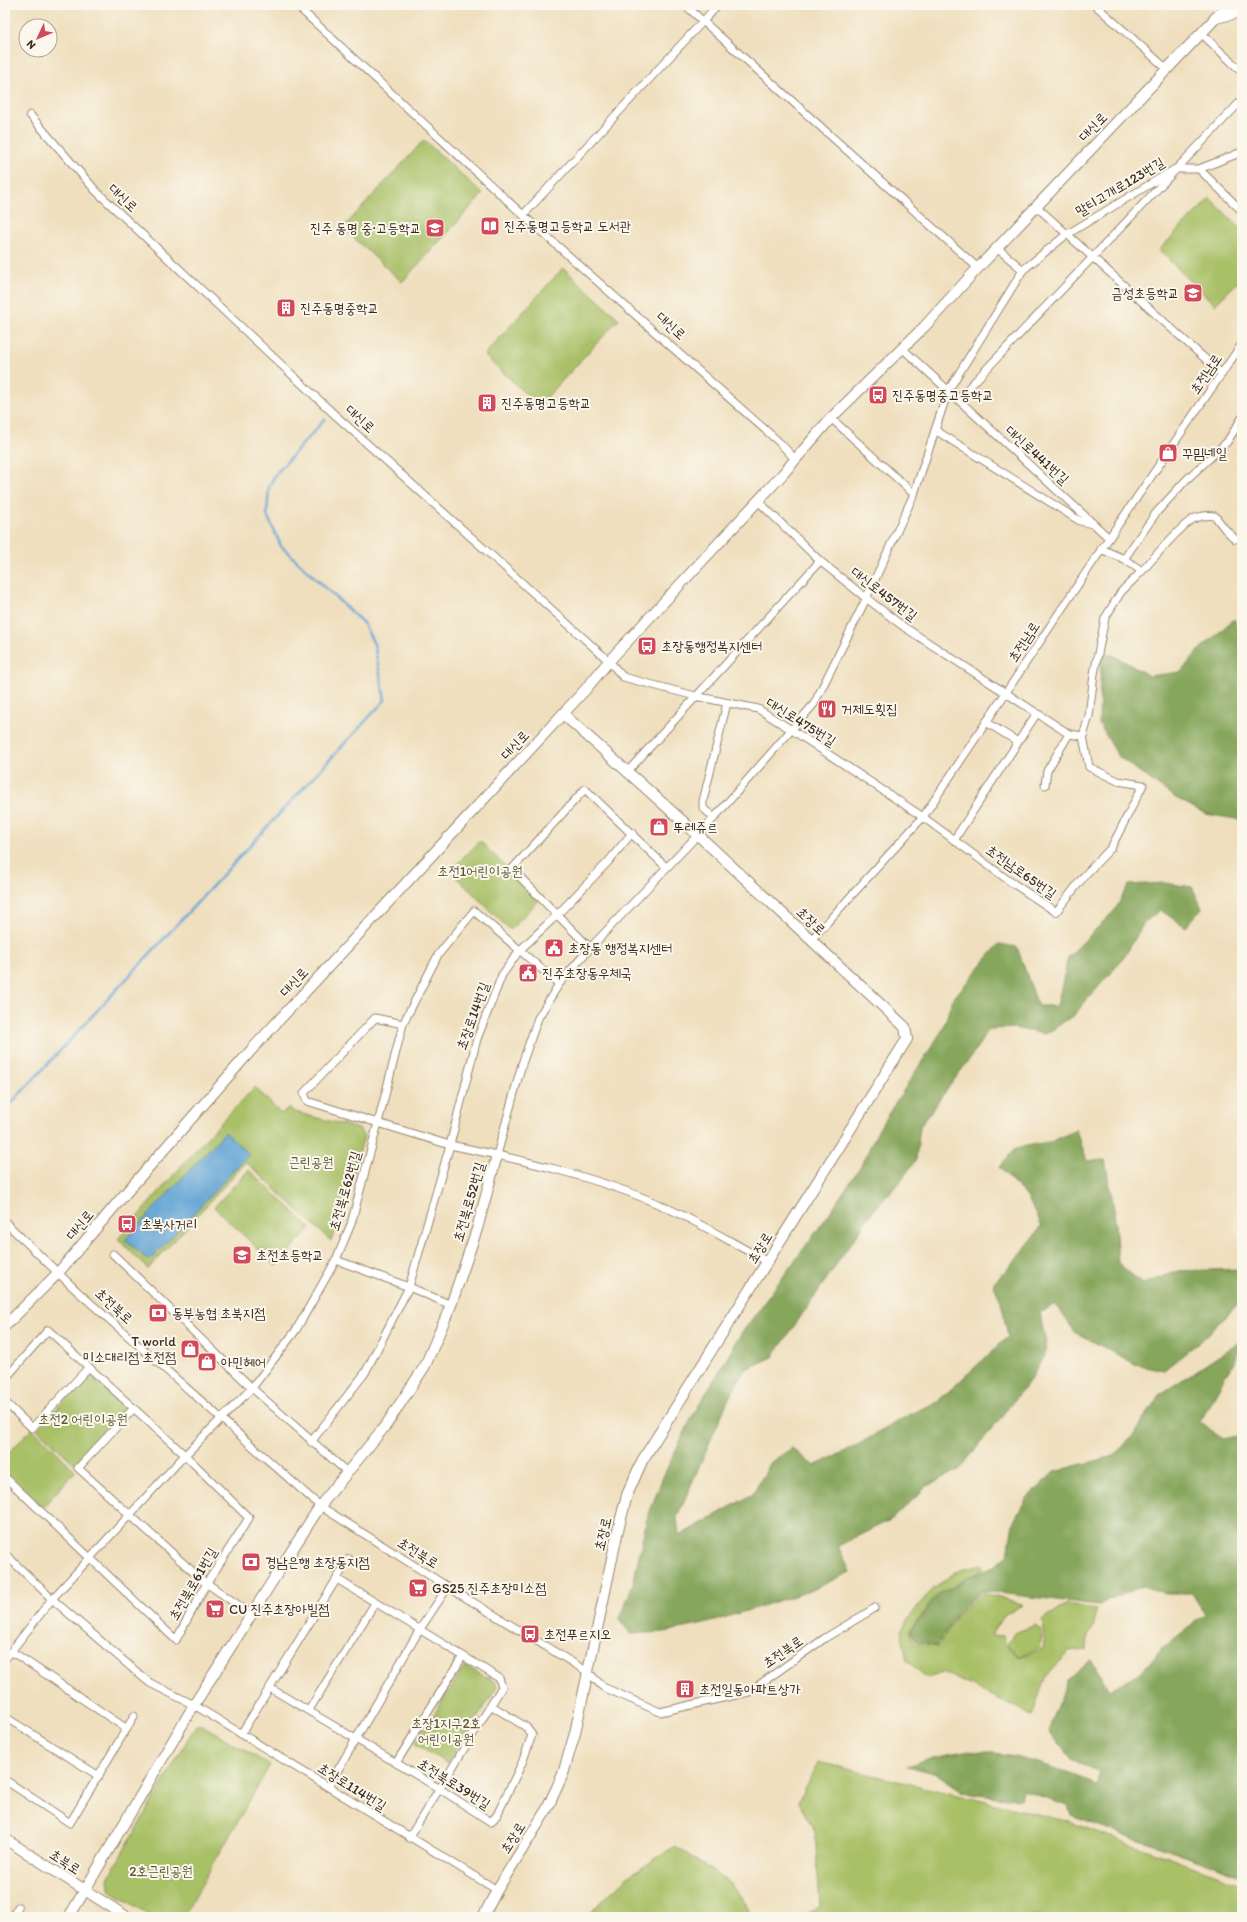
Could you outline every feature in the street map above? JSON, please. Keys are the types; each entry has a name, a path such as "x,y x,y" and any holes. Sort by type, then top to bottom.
{"street":[{"name":"대신로","path":"296,5 524,214 779,442 795,459"},
{"path":"685,5 978,268"},
{"path":"524,214 718,5"},
{"path":"1095,5 1167,69"},
{"name":"대신로","path":"5,1326 58,1273 254,1047 563,714 609,661 758,501 831,418 902,349 1228,5"},
{"path":"1216,18 1242,12"},
{"path":"1201,33 1242,72"},
{"path":"958,399 1092,256 1242,100"},
{"name":"대신로","path":"30,115 96,191 334,414 609,661"},
{"name":"말티고개로123번길","path":"1023,270 1066,235 1175,169 1199,169 1242,152"},
{"path":"1199,169 1242,210"},
{"path":"1037,207 1066,235 1092,256 1222,374"},
{"path":"768,1262 659,1205 624,1191 497,1155 522,1064 538,1018 559,984 590,948 714,818 814,704 866,598 914,494 948,391 1023,270 997,248"},
{"name":"초전남로","path":"812,940 923,817 1101,549 1242,344"},
{"name":"대신로441번길","path":"902,349 1109,538"},
{"path":"831,418 914,494"},
{"path":"1124,559 1156,513 1186,480 1227,442 1242,418"},
{"path":"935,430 1080,521 1094,524"},
{"name":"대신로457번길","path":"758,501 820,560 904,627 1069,734"},
{"path":"1045,785 1047,771 1069,734 1082,736 1089,716 1095,666 1105,618 1121,592 1181,529 1193,520 1209,515 1215,516 1235,539"},
{"path":"1101,549 1124,559 1142,571"},
{"path":"628,771 820,560"},
{"name":"대신로475번길","path":"609,661 623,677 695,696 758,709 923,817"},
{"path":"714,818 703,808 702,801 727,703"},
{"name":"초장로","path":"484,1917 497,1890 547,1809 563,1774 576,1733 618,1530 627,1495 642,1461 907,1039 905,1027 698,835 563,714"},
{"path":"954,840 1037,714"},
{"path":"986,722 1018,742"},
{"name":"초전남로65번길","path":"923,817 1008,880 1056,912 1085,875 1111,848 1143,785 1118,781 1089,767 1082,736"},
{"path":"590,948 512,869 585,789 666,867"},
{"path":"557,915 608,862 632,833"},
{"name":"초전북로62번길","path":"220,1418 252,1388 296,1330 336,1260 351,1224 403,1024 438,955 474,911 519,951"},
{"name":"초장로14번길","path":"450,1145 477,1039 502,975 519,951 557,915"},
{"path":"519,951 559,984"},
{"path":"378,1123 307,1101 304,1093 375,1018 403,1024"},
{"name":"초전북로52번길","path":"84,1891 194,1705 320,1506 386,1425 425,1366 451,1305 477,1229 497,1155 450,1145 378,1123"},
{"path":"311,1442 365,1373 409,1287 450,1145"},
{"name":"초전북로","path":"5,1222 58,1273 320,1506 448,1587 588,1672 603,1687 660,1712 749,1692 825,1638 875,1608"},
{"path":"113,1254 252,1388 311,1442 347,1472"},
{"path":"336,1260 409,1287 451,1305"},
{"name":"초전북로61번길","path":"5,1379 48,1330 185,1455 249,1518 207,1583 176,1640 5,1477"},
{"path":"5,1402 32,1428 89,1367"},
{"path":"134,1408 78,1468 130,1516 207,1583 251,1614"},
{"path":"5,1659 52,1600 220,1418"},
{"path":"5,1554 52,1600 144,1679 194,1705"},
{"path":"241,1734 337,1580 348,1559"},
{"path":"337,1580 499,1678 502,1687 492,1706 409,1838"},
{"path":"328,1787 420,1629 448,1587"},
{"path":"309,1710 375,1603"},
{"path":"11,1651 127,1729"},
{"path":"396,1763 463,1656"},
{"name":"초전북로39번길","path":"270,1688 440,1789 490,1822 497,1815 522,1763 532,1735 526,1726 492,1706"},
{"name":"초장로114번길","path":"194,1705 409,1838 497,1890"},
{"path":"5,1780 70,1823 134,1716"},
{"path":"5,1717 99,1776"},
{"name":"초북로","path":"5,1839 84,1891 69,1917"},
{"path":"84,1891 127,1917"},
{"path":"12,1917 18,1907"}],"green space":[{"path":"424,140 483,194 402,282 343,228"},
{"path":"1210,198 1242,230 1242,278 1215,305 1159,250"},
{"path":"563,268 619,319 539,406 484,355"},
{"path":"1234,619 1242,638 1242,820 1206,814 1174,797 1118,756 1099,723 1101,653 1115,656 1149,676 1181,672 1197,652"},
{"name":"초전1어린이공원","path":"480,841 539,900 510,930 450,871"},
{"path":"1164,883 1192,887 1202,908 1186,927 1160,910 1144,923 1125,956 1074,1015 1046,1034 1013,1028 989,1029 968,1061 920,1126 916,1160 902,1179 871,1214 773,1357 744,1370 729,1398 677,1517 679,1536 753,1494 771,1462 792,1448 814,1466 854,1447 910,1414 937,1402 1008,1337 1001,1301 993,1284 1014,1262 1042,1226 1027,1197 999,1167 1016,1148 1053,1141 1076,1130 1087,1161 1105,1160 1114,1208 1118,1263 1143,1284 1178,1271 1242,1269 1242,1311 1237,1305 1198,1343 1164,1370 1135,1364 1075,1332 1055,1304 1040,1313 1047,1350 1031,1379 960,1469 927,1486 894,1518 838,1546 850,1572 810,1591 704,1624 664,1632 631,1634 619,1619 633,1584 646,1522 662,1479 692,1417 741,1334 827,1217 860,1167 880,1127 943,1029 952,1000 999,944 1017,947 1038,1006 1057,1006 1068,957 1115,910 1129,885"},
{"name":"근린공원","path":"255,1087 281,1114 288,1108 295,1112 359,1129 364,1136 345,1203 331,1241 246,1162 148,1269 118,1239 198,1147"},
{"path":"249,1170 311,1228 276,1266 214,1207"},
{"path":"1242,1339 1242,1351 1240,1351 1200,1421 1222,1439 1242,1435 1242,1876 1071,1816 1068,1805 1022,1790 1020,1799 976,1795 961,1791 934,1773 907,1766 933,1757 970,1750 1016,1756 1073,1774 1096,1786 1100,1772 1071,1759 1049,1731 1067,1681 1091,1660 1109,1690 1141,1673 1154,1657 1170,1642 1205,1615 1192,1593 1166,1593 1142,1586 1099,1605 982,1591 958,1612 937,1645 916,1641 911,1630 937,1596 970,1577 994,1567 1008,1555 1013,1523 1026,1499 1055,1471 1114,1456 1133,1436 1159,1395 1234,1346"},
{"name":"초전2 어린이공원","path":"90,1374 128,1408 76,1465 37,1429"},
{"path":"32,1428 76,1471 40,1510 5,1477 5,1457"},
{"path":"982,1564 984,1569 936,1595 910,1630 914,1643 938,1646 960,1612 983,1593 1022,1605 1002,1617 992,1635 1004,1636 1004,1643 1019,1657 1043,1649 1045,1633 1042,1620 1067,1604 1096,1609 1095,1626 1088,1636 1087,1650 1068,1652 1045,1679 1032,1715 942,1672 926,1678 907,1660 901,1631 919,1604 934,1588 951,1575 963,1569"},
{"path":"1036,1625 1043,1633 1039,1648 1019,1656 1007,1645 1014,1633"},
{"name":"초장1지구2호 어린이공원","path":"467,1667 495,1682 497,1687 448,1764 415,1744 463,1669"},
{"name":"2호근린공원","path":"196,1725 202,1725 270,1765 183,1917 152,1917 109,1889 108,1878"},
{"path":"818,1762 1066,1821 1242,1884 1242,1917 802,1917 820,1906 815,1831 798,1802"},
{"path":"675,1846 730,1883 754,1917 586,1917 625,1879"}],"water":[{"path":"225,1132 249,1154 149,1261 125,1240"}],"waterway":[{"path":"5,1110 385,700 374,644 364,624 281,546 267,515 269,487 275,475 325,419"}],"place":[{"name":"진주동명고등학교 도서관","path":"490,226"},
{"name":"진주 동명 중·고등학교","path":"435,228"},
{"name":"금성초등학교","path":"1193,293"},
{"name":"진주동명중학교","path":"286,308"},
{"name":"진주동명중고등학교","path":"878,395"},
{"name":"진주동명고등학교","path":"487,403"},
{"name":"꾸밈네일","path":"1168,453"},
{"name":"초장동행정복지센터","path":"647,646"},
{"name":"거제도횟집","path":"827,709"},
{"name":"뚜레쥬르","path":"659,827"},
{"name":"초장동 행정복지센터","path":"554,948"},
{"name":"진주초장동우체국","path":"528,973"},
{"name":"초북사거리","path":"127,1224"},
{"name":"초전초등학교","path":"242,1255"},
{"name":"동부농협 초북지점","path":"158,1313"},
{"name":"T world 미소대리점 초전점","path":"190,1349"},
{"name":"아민헤어","path":"207,1362"},
{"name":"경남은행 초장동지점","path":"251,1562"},
{"name":"GS25 진주초장미소점","path":"418,1588"},
{"name":"CU 진주초장아빌점","path":"215,1609"},
{"name":"초전푸르지오","path":"530,1634"},
{"name":"초전일동아파트상가","path":"685,1689"}]}
